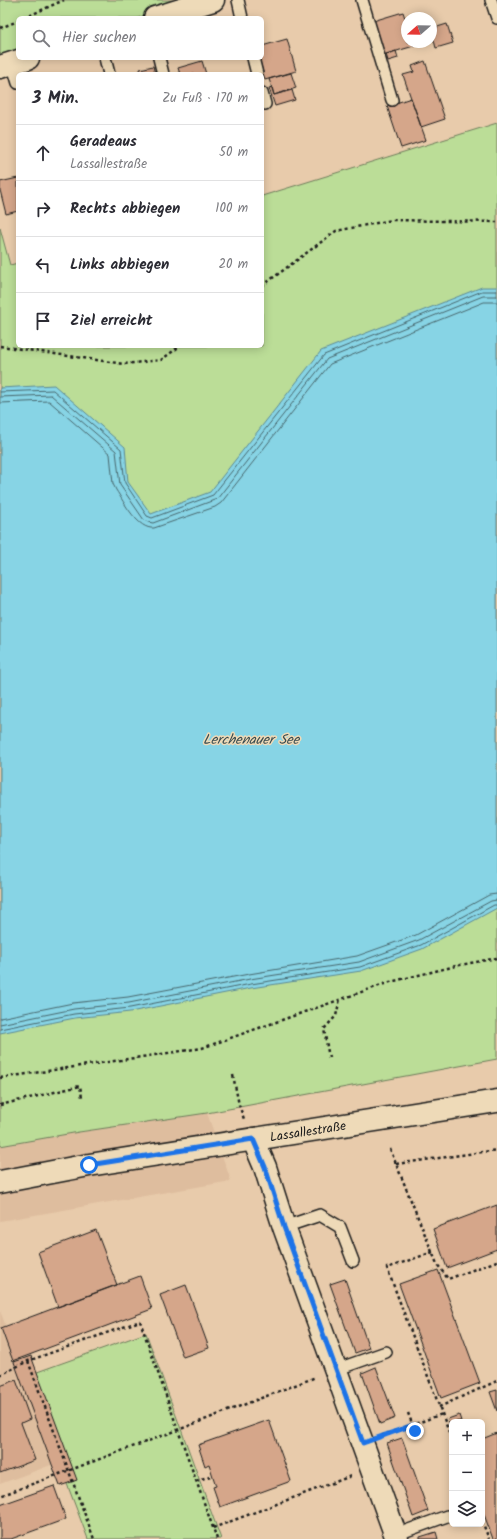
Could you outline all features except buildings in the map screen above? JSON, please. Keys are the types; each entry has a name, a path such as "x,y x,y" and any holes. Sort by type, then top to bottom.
{"street":[{"path":"162,16 213,0"},
{"name":"Lassallestraße","path":"0,1182 89,1165 497,1101"},
{"path":"253,1139 265,1167 284,1227 396,1537"}],"lane":[{"path":"238,0 242,16"},
{"path":"362,0 392,100"},
{"path":"491,0 497,18"},
{"path":"106,60 108,72"},
{"path":"160,60 162,72"},
{"path":"254,60 256,72"},
{"path":"284,1227 320,1215 340,1227 353,1261"},
{"path":"335,1370 386,1352"},
{"path":"396,1537 446,1516"}],"path":[{"path":"28,16 64,0"},
{"path":"0,28 16,22"},
{"path":"264,285 336,231 392,220 497,222"},
{"path":"0,346 124,364 161,360 177,348"},
{"path":"0,1078 202,1048 390,982 460,965 497,958"},
{"path":"329,1058 324,1029 336,1016 340,999"},
{"path":"233,1075 240,1112 253,1139"},
{"path":"0,1105 80,1086 82,1097"},
{"path":"390,1149 438,1264 448,1280 497,1261"},
{"path":"396,1164 497,1150"},
{"path":"433,1252 387,1268 449,1432"},
{"path":"0,1375 28,1361 140,1321 217,1539"},
{"path":"28,1361 94,1539"},
{"path":"0,1496 335,1370"},
{"path":"439,1407 497,1381"},
{"path":"408,1414 415,1431"},
{"path":"363,1443 442,1414"},
{"path":"213,1528 372,1469"},
{"path":"196,1482 212,1475"},
{"path":"484,1527 489,1539"}],"shaded area":[{"path":"207,1113 231,1181 0,1221 0,1146 79,1132"},
{"path":"0,1311 59,1462 0,1484"}],"green space":[{"path":"0,0 193,0 143,16 16,16 16,57 0,62"},
{"name":"Lerchenauer See","path":"497,123 497,1059 207,1113 79,1132 0,1146 0,228 10,265 16,264 16,348 264,348 264,195"},
{"path":"146,1333 221,1539 88,1539 26,1376"}],"water":[{"name":"Lerchenauer See","path":"482,287 497,287 497,908 422,949 361,971 251,988 130,1012 75,1018 0,1033 0,388 54,385 125,447 128,482 151,514 210,492 321,351"}],"route":[{"path":"89,1165 253,1139 265,1167 284,1227 335,1370 363,1443 413,1425 415,1431"}]}
